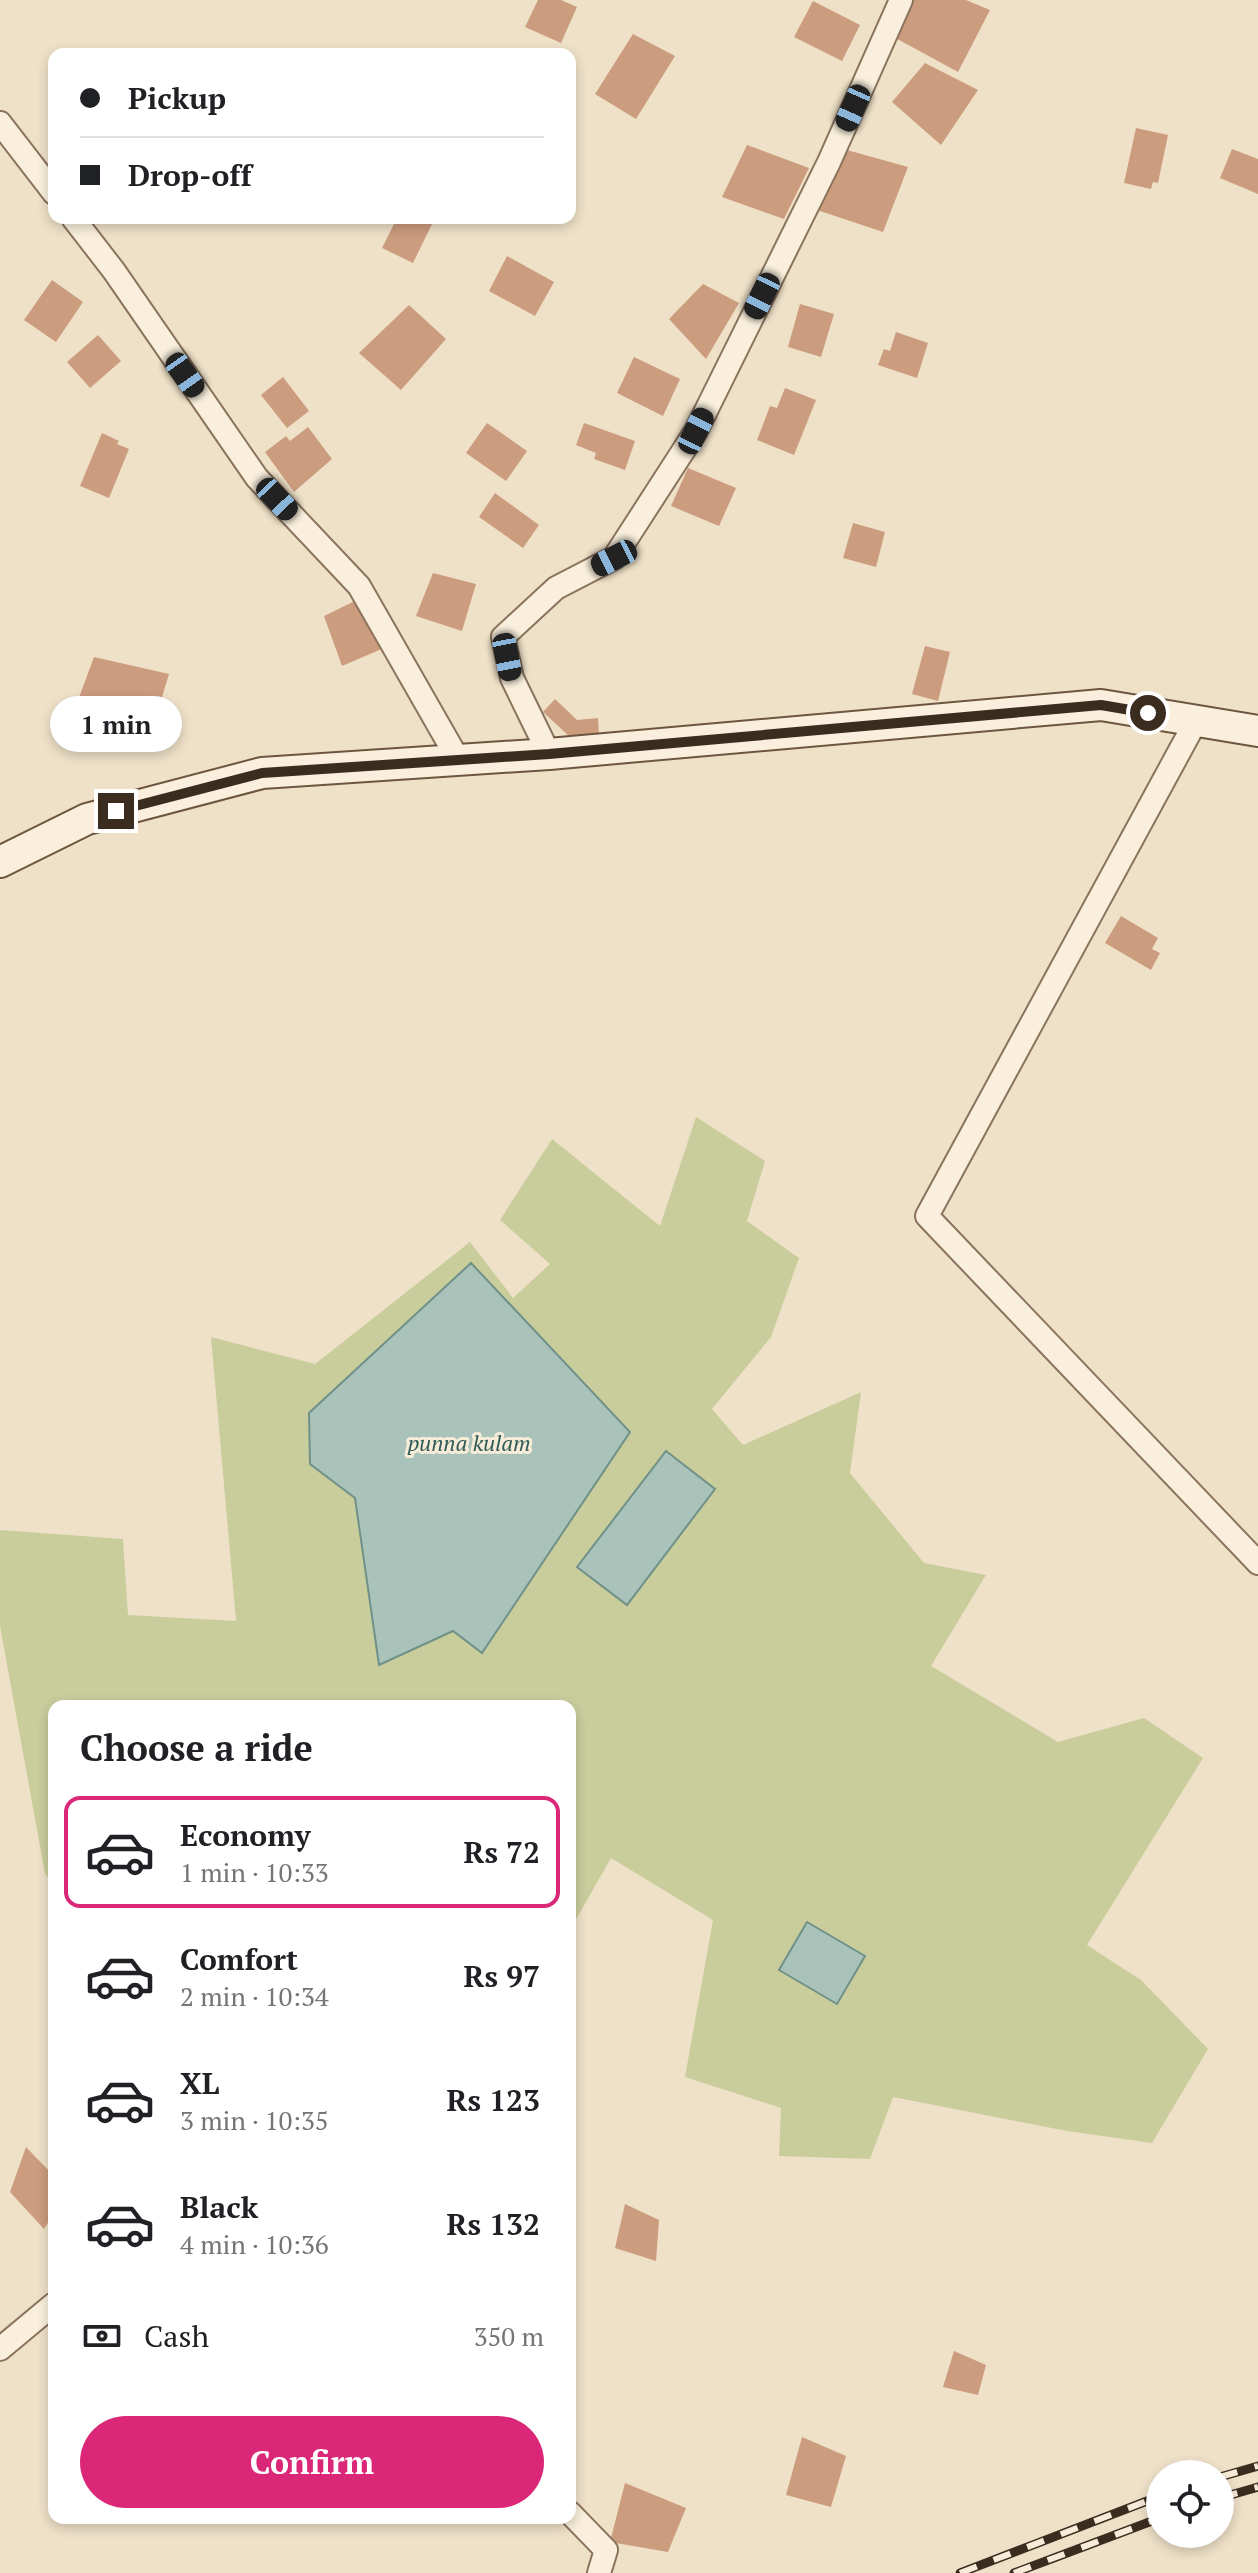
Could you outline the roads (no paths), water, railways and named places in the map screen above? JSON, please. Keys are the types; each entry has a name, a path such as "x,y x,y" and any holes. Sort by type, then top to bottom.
{"main road":[{"path":"0,862 87,819 262,773 549,754 1101,705 1258,731"}],"street":[{"path":"549,754 512,678 503,637 556,588 614,558 696,431 829,162 901,0"},
{"path":"0,123 48,185"},
{"path":"78,224 114,271 257,478 359,586 459,761"},
{"path":"1196,721 927,1216 1258,1563"},
{"path":"0,2349 48,2309"},
{"path":"576,2519 606,2550 599,2573"}],"water":[{"name":"punna kulam","path":"471,1263 630,1432 482,1653 453,1631 379,1665 355,1498 310,1464 309,1413"},
{"path":"666,1451 715,1489 627,1605 577,1567"},
{"path":"807,1922 865,1956 837,2004 779,1970"}],"railway":[{"path":"1234,2473 1258,2466"},
{"path":"1234,2494 1258,2487"},
{"path":"960,2573 1146,2501"},
{"path":"1014,2573 1146,2523"}]}
